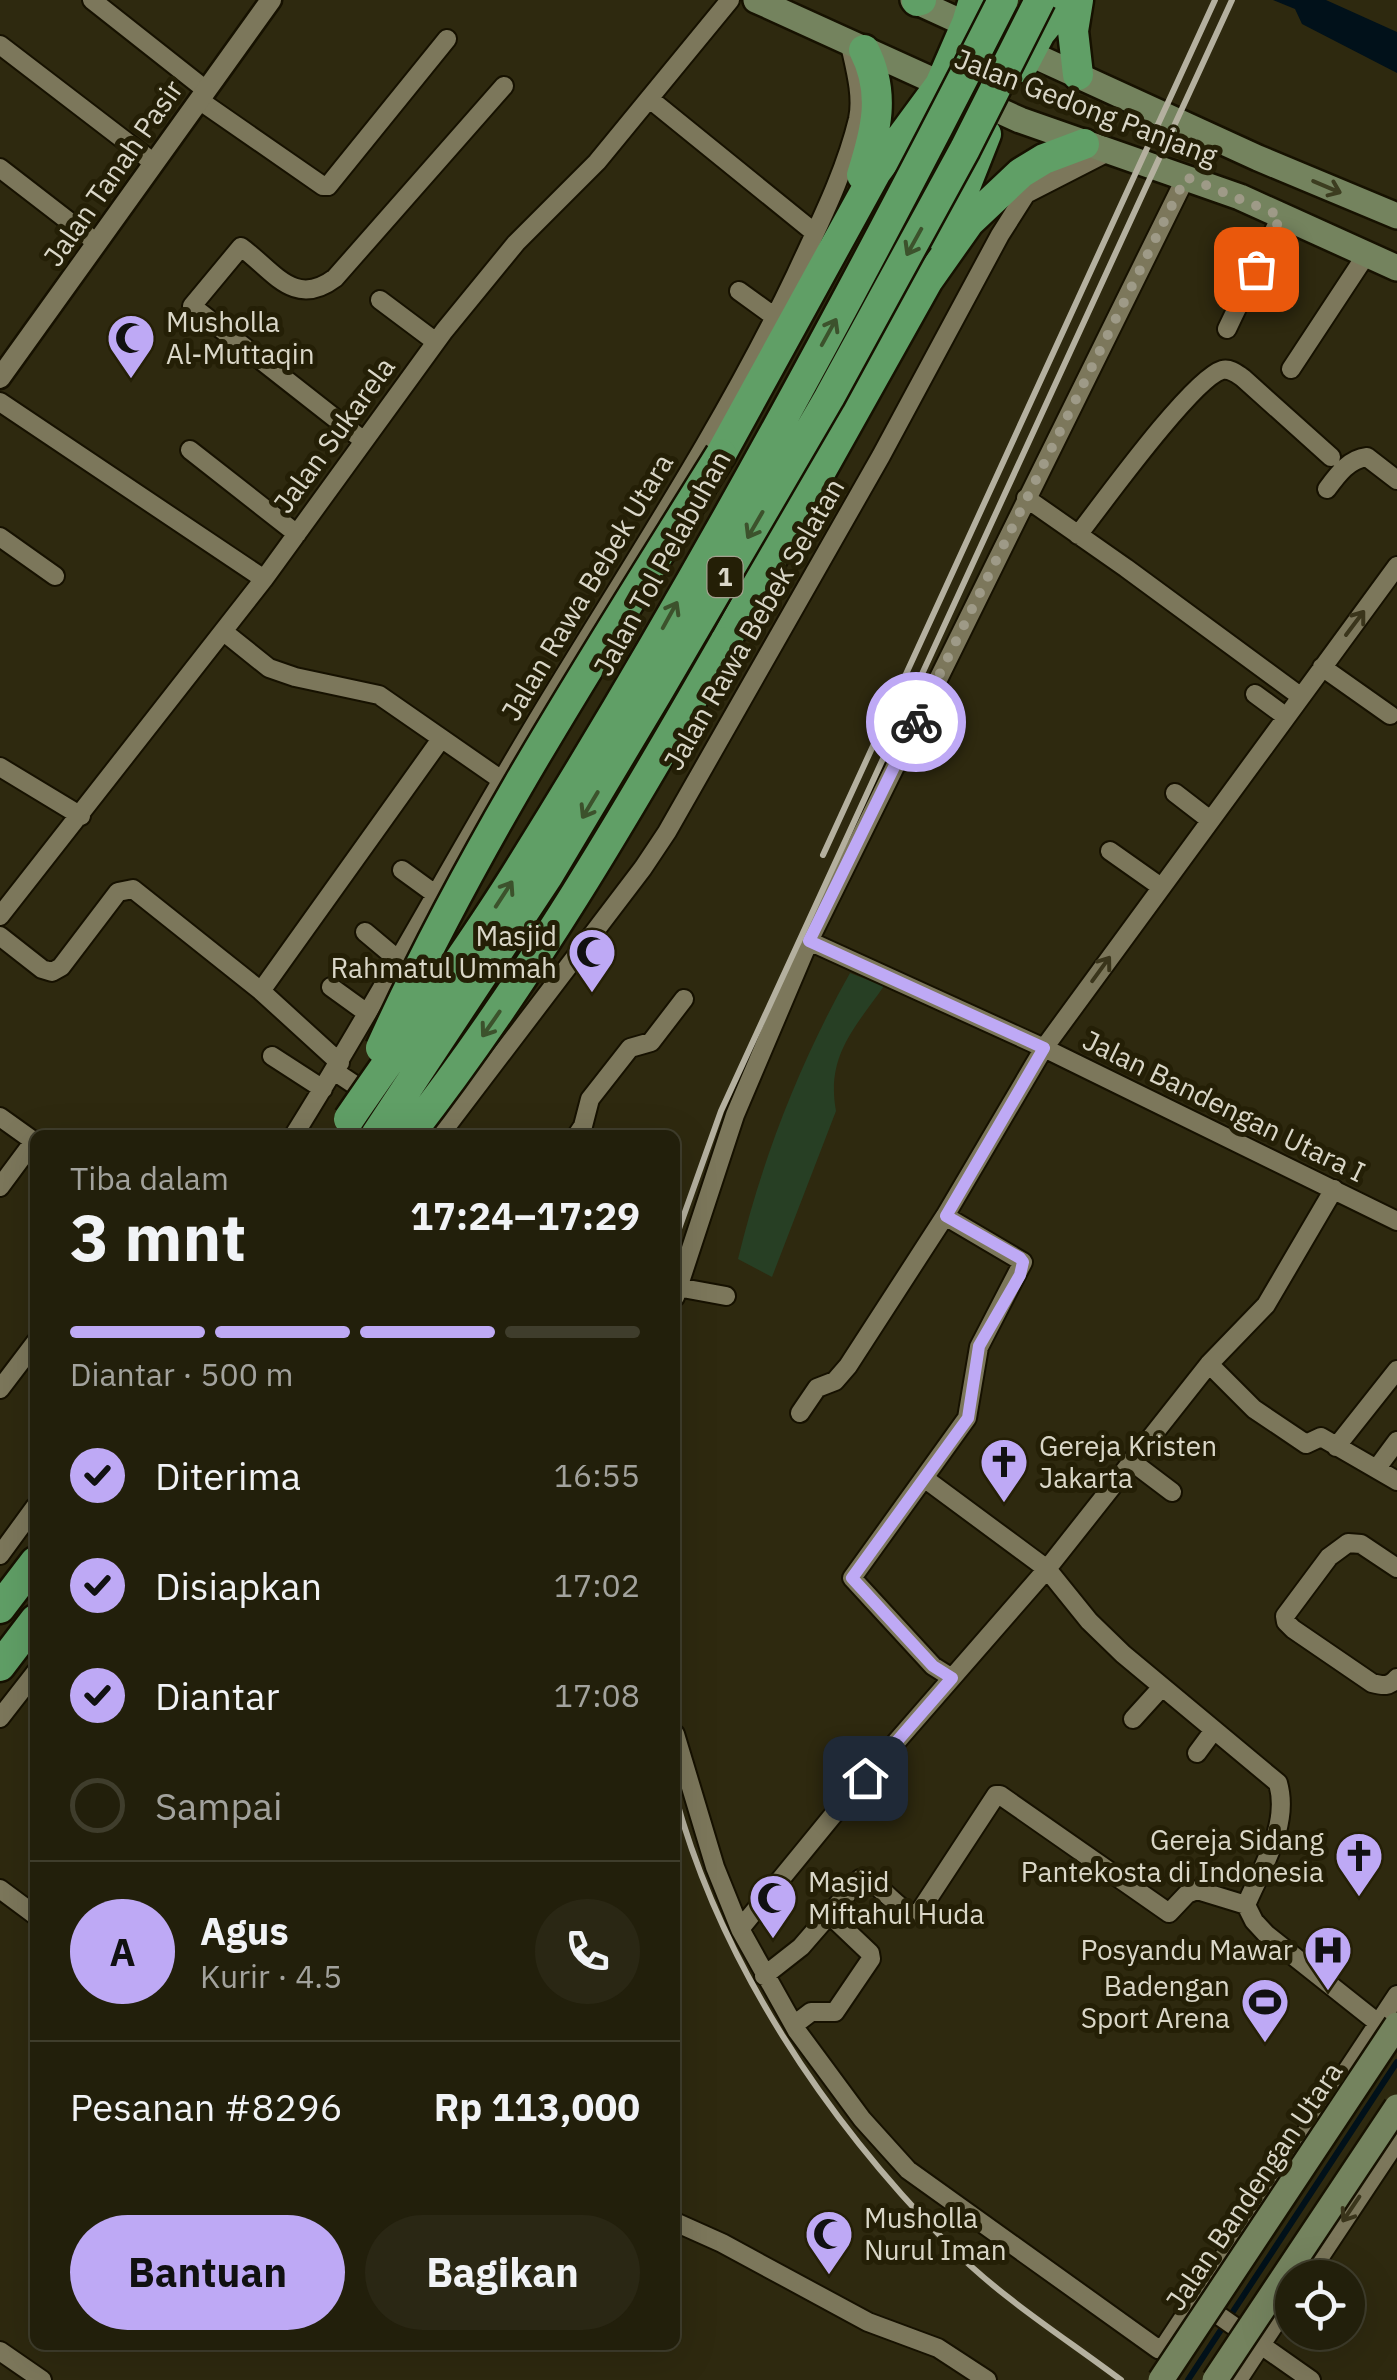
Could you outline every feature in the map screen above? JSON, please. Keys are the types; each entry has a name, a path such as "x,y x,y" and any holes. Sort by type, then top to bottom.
{"highway":[{"name":"Jalan Tol Pelabuhan","path":"344,1127 493,912 634,682 874,252 1003,0"},
{"name":"1","path":"379,1130 547,877 667,676 829,398 965,149 1040,0"},
{"path":"928,280 998,110 1040,33 1066,0"},
{"path":"1078,0 1074,31 1078,75"},
{"path":"344,1127 413,978 561,714 721,454 876,172 940,85 971,12"},
{"path":"848,220 879,112 874,76 857,47"},
{"path":"414,1130 498,1014 666,745 928,280 969,222 1021,174 1044,158 1097,148"},
{"path":"0,1608 30,1569"},
{"path":"0,1666 30,1627"}],"main road":[{"name":"Jalan Gedong Panjang","path":"756,0 998,110 1186,177 1397,268"},
{"name":"Jalan Gedong Panjang","path":"917,0 971,12 1029,54 1397,216"},
{"name":"Jalan Bandengan Utara","path":"1160,2380 1388,2024"},
{"path":"1215,2380 1397,2107"}],"street":[{"path":"92,0 202,95 322,186 328,186 447,40"},
{"name":"Jalan Tanah Pasir","path":"0,378 271,0"},
{"name":"Jalan Sukarela","path":"0,916 224,632 436,342 516,243 597,162 651,100 730,0"},
{"path":"0,46 154,163"},
{"name":"Jalan Rawa Bebek Utara","path":"297,1130 337,1067 396,958 713,432 775,317 815,233 859,115 857,47"},
{"path":"364,441 192,306 242,247 287,286 308,291 322,288 504,86"},
{"path":"651,100 815,233"},
{"name":"Jalan Rawa Bebek Selatan","path":"444,1130 631,884 666,832 1026,194 1097,148"},
{"path":"0,168 97,243"},
{"path":"680,1280 736,1116 809,941 1186,177"},
{"path":"1227,329 1281,216"},
{"path":"1290,368 1366,255"},
{"path":"740,291 775,317"},
{"path":"380,300 436,342"},
{"path":"1078,535 1192,392 1224,370 1232,370 1243,378 1331,457"},
{"path":"0,402 264,579"},
{"path":"190,450 297,534"},
{"path":"1327,488 1340,471 1357,458 1367,456 1397,480"},
{"path":"1026,498 1300,696"},
{"path":"0,537 56,576"},
{"path":"800,1413 817,1388 835,1381 848,1366 946,1216 1044,1048 1397,566"},
{"path":"1380,590 1397,603"},
{"path":"224,632 269,668 378,695 502,781"},
{"path":"1322,667 1390,715"},
{"path":"1255,694 1285,716"},
{"path":"261,991 441,739"},
{"path":"0,767 81,816"},
{"path":"1175,793 1210,820"},
{"path":"1110,852 1161,887"},
{"path":"402,870 435,894"},
{"path":"0,936 42,969 52,972 61,967 118,892 133,889 261,991 337,1067 423,1130"},
{"path":"364,932 396,958"},
{"name":"Jalan Bandengan Utara I","path":"809,941 1044,1048 1397,1222"},
{"path":"331,987 367,1013"},
{"path":"580,1130 590,1100 630,1048 651,1042 684,999"},
{"path":"272,1056 322,1089"},
{"path":"0,1117 30,1139"},
{"path":"0,1188 30,1147"},
{"path":"740,1929 843,1803 1047,1569 1209,1364 1266,1304 1334,1189"},
{"path":"946,1216 1023,1262 979,1346 968,1418 852,1578 933,1666 952,1678"},
{"path":"680,1292 726,1296"},
{"path":"0,1389 30,1350"},
{"path":"1209,1364 1254,1409 1306,1444 1319,1437 1397,1481"},
{"path":"1336,1447 1397,1370"},
{"path":"1376,1468 1397,1441"},
{"path":"1131,1461 1172,1492"},
{"path":"924,1478 1047,1569 1089,1621 1278,1783 1283,1801 1280,1824 1246,1905"},
{"path":"0,1555 30,1514"},
{"path":"1397,1568 1361,1544 1348,1543 1329,1557 1286,1616 1293,1629 1372,1683 1383,1686 1397,1678"},
{"path":"0,1718 30,1679"},
{"path":"1133,1719 1162,1686"},
{"path":"1198,1753 1214,1730"},
{"path":"680,1751 714,1867 740,1929 794,2025 862,2119 908,2170 1158,2348 1166,2344 1198,2302 1388,2024 1397,1995"},
{"path":"764,1976 801,1947 860,1879 873,1882 904,1910 915,1914 993,1798 1000,1795 1169,1913 1192,1891 1246,1905 1266,1934 1388,2024"},
{"path":"0,1888 30,1911"},
{"path":"794,2025 811,2012 835,2012 871,1959 870,1952 829,1914"},
{"path":"1318,2260 1397,2141"},
{"path":"680,2224 868,2322 938,2348 987,2380"},
{"path":"1198,2302 1311,2380"},
{"path":"1238,2380 1257,2342 1275,2319"},
{"path":"0,2351 42,2380"}],"green space":[{"path":"850,973 884,986 853,1030 839,1059 835,1074 836,1111 772,1277 738,1259 784,1112"}],"shaded area":[{"path":"1273,0 1326,0 1397,32 1397,73 1302,24 1295,9"}],"waterway":[{"path":"1188,2380 1397,2062"}],"railway":[{"path":"823,855 1215,0"},
{"path":"680,1226 721,1111 1232,0"},
{"path":"680,1811 720,1919 749,1979 820,2092 860,2145 967,2263 1121,2380"}],"way so far":[{"path":"916,722 1186,177 1281,216 1256,269"}],"place":[{"name":"Musholla Al-Muttaqin","path":"131,380"},
{"name":"Masjid Rahmatul Ummah","path":"592,994"},
{"name":"Gereja Kristen Jakarta","path":"1004,1504"},
{"name":"Gereja Sidang Pantekosta di Indonesia","path":"1359,1898"},
{"name":"Masjid Miftahul Huda","path":"773,1940"},
{"name":"Posyandu Mawar","path":"1328,1992"},
{"name":"Badengan Sport Arena","path":"1265,2044"},
{"name":"Musholla Nurul Iman","path":"829,2276"}],"route":[{"path":"865,1778 952,1678 933,1666 852,1578 968,1418 979,1346 1020,1275 1020,1258 946,1216 1044,1048 809,941 916,722"}]}
